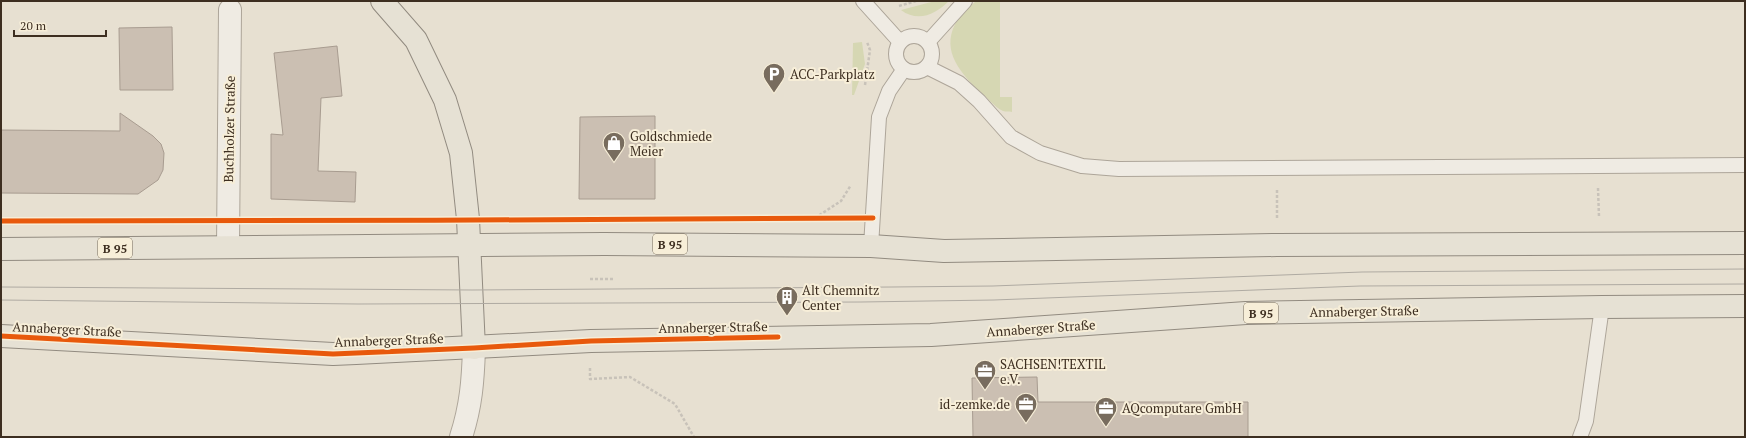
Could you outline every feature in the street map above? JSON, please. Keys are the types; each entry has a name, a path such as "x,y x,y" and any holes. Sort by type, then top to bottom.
{"main road":[{"path":"382,1 416,40 446,100 463,167 469,245 474,348"},
{"name":"B 95","path":"1,249 627,244 871,246 951,251 1277,246 1745,243"},
{"name":"Annaberger Straße","path":"1,336 333,354 591,341 930,336 1246,313 1602,306 1745,306"}],"street":[{"name":"Buchholzer Straße","path":"228,247 230,10"},
{"path":"462,437 469,413 473,382 474,348"}],"lane":[{"path":"863,1 900,42"},
{"path":"928,42 965,1"},
{"path":"910,36 917,36 928,42 932,55 931,62 927,67 916,72 910,72 899,65 895,53 900,42 910,36"},
{"path":"927,67 959,83 979,101 1011,137 1040,153 1082,166 1119,169 1745,164"},
{"path":"871,246 879,117 889,91 904,69"},
{"path":"1580,437 1586,421 1602,306"}],"path":[{"path":"1597,166 1600,208 1598,243"},
{"path":"1276,168 1277,246"},
{"path":"805,219 828,219"},
{"path":"590,279 615,279"},
{"path":"591,341 590,379 630,377 675,404 694,437"}],"green space":[{"path":"935,1 949,1 938,10 926,15 914,16 901,10"},
{"path":"976,1 1000,1 1000,97 1012,97 1012,112 1004,111 993,104 963,74 953,57 951,39 953,29 960,16"},
{"path":"862,42 865,64 854,95 852,95 853,43"}],"building":[{"path":"172,27 173,90 120,90 119,28"},
{"path":"337,46 342,96 321,98 318,171 356,172 355,202 271,199 271,134 283,135 274,53"},
{"path":"120,113 153,136 161,144 164,153 163,170 158,180 138,194 1,193 1,130 120,131"},
{"path":"655,116 655,199 579,199 580,117"},
{"path":"1037,377 1038,402 1248,402 1248,437 973,437 972,378"}],"tram line":[{"path":"1,287 472,290 993,286 1362,272 1745,269"},
{"path":"1,300 358,304 861,302 994,300 1360,286 1745,284"}],"cycle path":[{"path":"1,221 873,218"},
{"path":"1,336 333,354 591,341 778,337"}],"place":[{"name":"ACC-Parkplatz","path":"774,94"},
{"name":"Goldschmiede Meier","path":"614,162"},
{"name":"Alt Chemnitz Center","path":"787,316"},
{"name":"SACHSEN!TEXTIL e.V.","path":"985,390"},
{"name":"id-zemke.de","path":"1026,424"},
{"name":"AQcomputare GmbH","path":"1106,428"}]}
